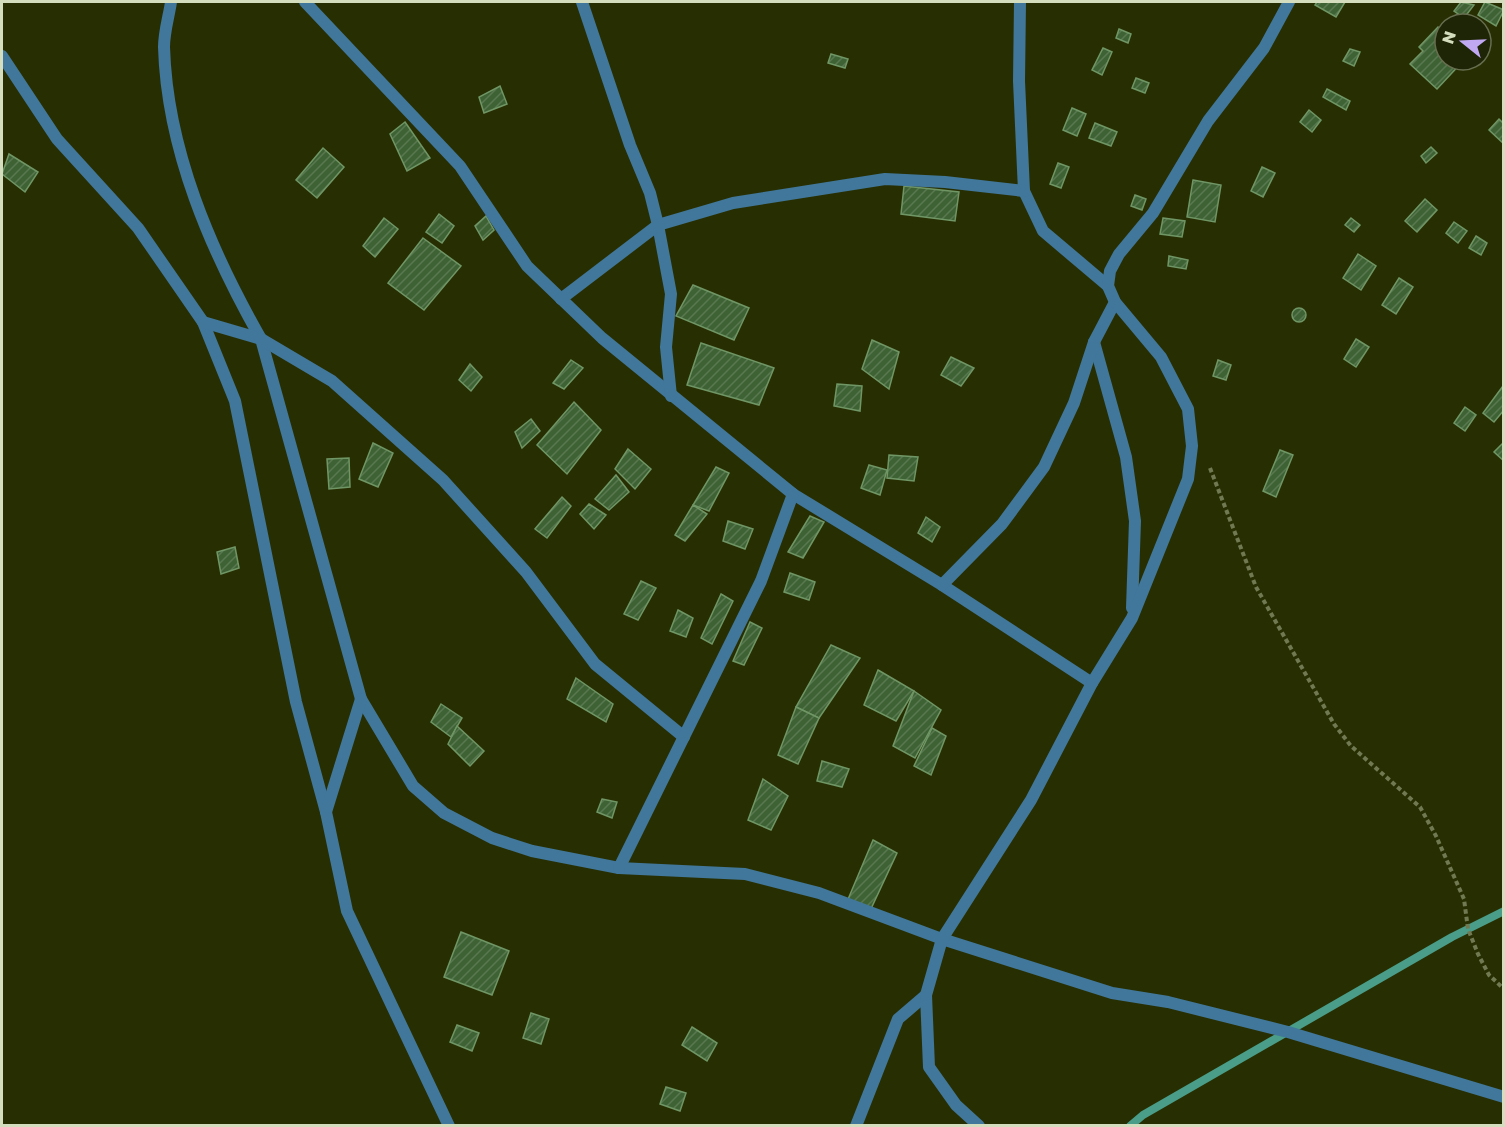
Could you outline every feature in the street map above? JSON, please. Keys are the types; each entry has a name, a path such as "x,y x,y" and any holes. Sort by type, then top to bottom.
{"street":[{"path":"171,2 164,45 170,103 183,161 202,216 232,289 261,339 361,699 413,786 444,813 492,838 522,848 619,868 745,874 819,893 942,939 1112,993 1168,1002 1288,1032 1503,1097"},
{"path":"305,2 460,166 527,266 602,338 670,396 793,494 942,585 1092,683"},
{"path":"582,2 630,145 650,194 658,225 671,294 666,347 670,396"},
{"path":"979,1125 956,1105 929,1067 926,994 942,939 1031,800 1092,683 1132,618 1188,479 1191,446 1188,409 1161,357 1115,302 1108,286 1043,231 1024,191 1019,81 1020,2"},
{"path":"1108,286 1110,271 1119,254 1153,213 1208,121 1264,48 1289,2"},
{"path":"2,56 57,139 138,228 203,322 235,401 296,702 326,812 347,911 449,1125"},
{"path":"561,299 658,225 733,203 885,179 945,182 1024,191"},
{"path":"942,585 1002,524 1044,467 1074,403 1094,342 1115,302"},
{"path":"203,322 261,339 332,381 443,480 526,572 595,663 684,737"},
{"path":"1094,342 1126,457 1135,521 1132,618"},
{"path":"619,868 761,581 793,494"},
{"path":"326,812 361,699"},
{"path":"856,1125 898,1019 926,994"}],"path":[{"path":"1209,464 1256,587 1334,724 1351,746 1403,789 1420,807 1436,836 1464,899 1468,929 1478,954 1489,975 1503,988"}],"building":[{"path":"1317,2 1345,2 1336,17 1315,5"},
{"path":"1461,2 1474,5 1469,12 1454,11"},
{"path":"1485,2 1504,10 1496,26 1493,24 1493,12 1480,12"},
{"path":"1119,29 1131,34 1128,43 1116,38"},
{"path":"1433,32 1433,72 1453,72 1437,89 1410,64 1423,51 1419,47"},
{"path":"1103,48 1112,52 1102,75 1092,70"},
{"path":"1350,49 1360,52 1354,66 1343,61"},
{"path":"831,54 848,59 845,68 828,63"},
{"path":"1136,78 1149,83 1145,93 1132,88"},
{"path":"500,86 507,104 484,113 479,97"},
{"path":"1327,89 1350,101 1346,110 1323,97"},
{"path":"1072,108 1086,114 1077,136 1063,130"},
{"path":"1309,110 1321,120 1312,132 1300,122"},
{"path":"1499,119 1504,124 1503,143 1489,130"},
{"path":"405,122 430,158 407,171 390,134"},
{"path":"1095,123 1117,132 1111,146 1089,138"},
{"path":"1431,147 1437,153 1426,163 1421,156"},
{"path":"323,148 344,167 317,198 296,180"},
{"path":"9,154 38,172 25,192 2,174"},
{"path":"1058,163 1069,167 1061,188 1050,184"},
{"path":"1262,167 1275,173 1263,197 1251,191"},
{"path":"1193,180 1221,185 1215,222 1187,217"},
{"path":"904,186 959,192 955,221 901,214"},
{"path":"1135,195 1146,199 1142,210 1131,206"},
{"path":"1425,199 1437,210 1417,232 1405,221"},
{"path":"439,214 454,226 442,243 426,232"},
{"path":"486,216 494,230 483,240 475,226"},
{"path":"384,218 398,229 375,257 363,246"},
{"path":"1163,218 1185,221 1182,237 1160,234"},
{"path":"1351,218 1360,225 1354,232 1345,225"},
{"path":"1454,222 1467,231 1458,243 1446,233"},
{"path":"1476,236 1487,243 1481,255 1469,248"},
{"path":"423,238 461,266 424,310 388,283"},
{"path":"1358,254 1376,266 1361,290 1343,278"},
{"path":"1169,256 1188,260 1186,269 1168,266"},
{"path":"1399,278 1413,287 1396,314 1382,305"},
{"path":"693,285 749,308 734,340 676,316"},
{"path":"1296,308 1302,308 1306,315 1302,322 1296,322 1292,318 1292,312"},
{"path":"1356,339 1369,347 1356,367 1344,359"},
{"path":"872,340 899,352 889,389 862,369"},
{"path":"701,343 774,368 759,405 687,385"},
{"path":"951,357 974,368 961,386 941,375"},
{"path":"571,360 583,368 564,389 553,383"},
{"path":"1218,360 1231,365 1226,380 1213,376"},
{"path":"470,364 482,377 471,391 459,380"},
{"path":"837,384 862,386 860,411 834,406"},
{"path":"1503,386 1504,410 1494,422 1483,413"},
{"path":"574,402 601,430 567,474 537,445"},
{"path":"1465,407 1476,415 1465,431 1454,423"},
{"path":"531,419 540,431 522,448 515,432"},
{"path":"1504,442 1504,461 1494,452"},
{"path":"373,443 393,453 378,487 359,479"},
{"path":"628,449 651,469 635,489 615,469"},
{"path":"1280,450 1293,455 1276,497 1263,491"},
{"path":"889,455 918,457 914,481 887,478"},
{"path":"349,458 350,487 329,489 327,459"},
{"path":"869,465 887,470 880,495 861,488"},
{"path":"716,467 729,473 709,511 693,505"},
{"path":"616,475 629,492 609,510 595,499"},
{"path":"562,497 571,506 547,538 535,529"},
{"path":"589,504 606,515 594,529 580,514"},
{"path":"693,505 707,514 685,541 675,535"},
{"path":"810,516 824,522 803,558 788,552"},
{"path":"926,517 940,527 932,542 918,533"},
{"path":"728,521 753,529 745,549 723,541"},
{"path":"235,547 239,568 221,574 217,552"},
{"path":"790,573 815,582 809,600 784,592"},
{"path":"641,581 656,588 638,620 624,614"},
{"path":"721,594 733,601 712,644 701,638"},
{"path":"678,610 693,618 686,637 670,631"},
{"path":"750,622 762,628 744,665 733,661"},
{"path":"831,645 860,658 819,718 796,707"},
{"path":"878,670 914,691 896,721 864,705"},
{"path":"576,678 613,704 606,722 567,699"},
{"path":"914,691 941,710 915,758 893,746"},
{"path":"441,704 462,718 451,737 431,722"},
{"path":"796,707 819,718 798,764 778,755"},
{"path":"457,726 484,751 470,766 448,744"},
{"path":"932,728 946,736 931,775 914,766"},
{"path":"822,761 849,769 842,787 817,781"},
{"path":"763,779 788,796 771,830 748,820"},
{"path":"602,799 617,802 612,818 597,812"},
{"path":"873,840 897,853 869,913 846,904"},
{"path":"461,932 509,951 492,995 444,977"},
{"path":"531,1013 549,1019 541,1044 523,1038"},
{"path":"457,1025 479,1033 472,1051 450,1042"},
{"path":"692,1027 717,1043 707,1061 682,1045"},
{"path":"666,1087 686,1093 680,1111 660,1104"}],"waterway":[{"path":"1130,1126 1143,1115 1452,937 1504,911"}]}
